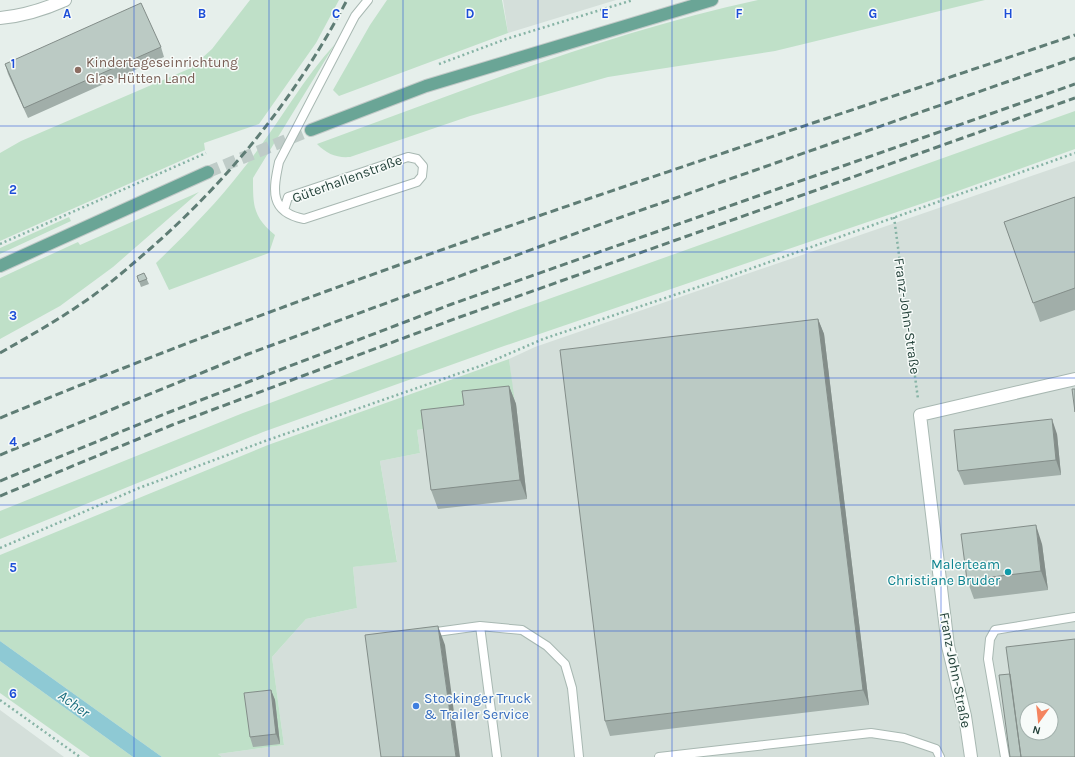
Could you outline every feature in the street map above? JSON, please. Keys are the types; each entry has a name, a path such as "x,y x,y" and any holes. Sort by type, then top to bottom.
{"main road":[{"path":"311,130 426,86 712,0"},
{"path":"0,266 208,172"}],"street":[{"path":"0,18 14,17 51,3 66,0"},
{"path":"920,415 1075,378"},
{"name":"Franz-John-Straße","path":"920,415 948,646 965,716 971,757"}],"lane":[{"name":"Güterhallenstraße","path":"284,210 288,197 408,157 417,159 423,166 422,176 417,182 410,185 304,219 290,216 284,210 280,206 274,189 279,162 355,16 368,0"},
{"path":"1005,757 988,659 990,639 996,630 1075,617"},
{"path":"480,626 498,757"},
{"path":"419,634 480,626 522,630 547,646 564,664 572,688 579,757"},
{"path":"659,757 871,733 904,738 936,749 940,757"}],"path":[{"path":"434,66 506,39 633,0"},
{"path":"0,244 206,153"},
{"path":"0,548 140,488 265,441 483,364 543,339 716,281 1075,153"},
{"name":"Franz-John-Straße","path":"894,218 920,415"},
{"path":"0,700 80,757"}],"shaded area":[{"path":"503,0 616,0 508,33"},
{"path":"1075,161 1075,757 222,757 218,754 284,745 272,657 306,619 357,608 353,567 397,561 380,461 420,453 417,430 467,422 514,403 509,359 535,347"},
{"path":"0,710 64,757 0,757"}],"green space":[{"path":"250,0 339,0 316,43 259,124 204,143 205,150 0,241 0,153 21,141 191,68 212,49"},
{"path":"387,0 502,0 508,33 339,96 333,90 370,25"},
{"path":"758,0 985,0 775,51 608,77 470,116 350,157 332,155 317,144 535,64 590,46 701,13"},
{"path":"335,44 253,178 254,204 258,216 268,229 275,235 269,253 169,290 156,263 201,218 233,182 255,154 310,74"},
{"path":"1075,111 1075,149 941,197 504,346 263,432 0,539 0,511 243,413 515,311"},
{"path":"199,192 113,267 60,306 0,339 0,278 78,242 80,245"},
{"path":"69,217 71,221 0,254 0,248"},
{"path":"509,359 515,403 468,422 417,430 420,453 380,461 397,562 353,567 357,608 306,619 272,657 284,745 218,754 222,757 162,757 0,641 0,555 268,445"},
{"path":"0,661 133,757 90,757 0,693"}],"water":[{"name":"Acher","path":"0,641 162,757 133,757 0,661"}],"building":[{"path":"141,3 161,47 24,108 5,64"},
{"path":"1075,197 1075,288 1033,303 1004,222"},
{"path":"144,273 147,279 139,282 137,276"},
{"path":"818,319 863,690 605,721 560,350"},
{"path":"509,386 520,480 431,490 421,410 464,405 462,391"},
{"path":"1072,389 1075,389 1075,412"},
{"path":"1052,419 1056,460 958,471 954,430"},
{"path":"1036,525 1041,571 967,580 961,534"},
{"name":"Stockinger Truck & Trailer Service","path":"438,626 456,757 381,757 365,635"},
{"path":"1075,639 1075,757 1021,757 1006,647"},
{"path":"1010,674 1021,757 1010,757 999,675"},
{"path":"271,690 276,734 250,737 244,693"}],"tunnel":[{"path":"208,172 311,130"}],"railway":[{"path":"0,353 88,299 125,271 181,221 209,193 261,133 307,69 347,0"},
{"path":"0,418 132,365 399,265 669,171 1075,35"},
{"path":"0,455 248,354 593,227 1075,58"},
{"path":"0,481 167,413 452,304 1075,84"},
{"path":"0,496 172,425 457,318 1075,98"}],"place":[{"name":"Kindertageseinrichtung Glas Hütten Land","path":"78,70"},
{"name":"Malerteam Christiane Bruder","path":"1008,572"},
{"name":"Stockinger Truck & Trailer Service","path":"416,706"}]}
